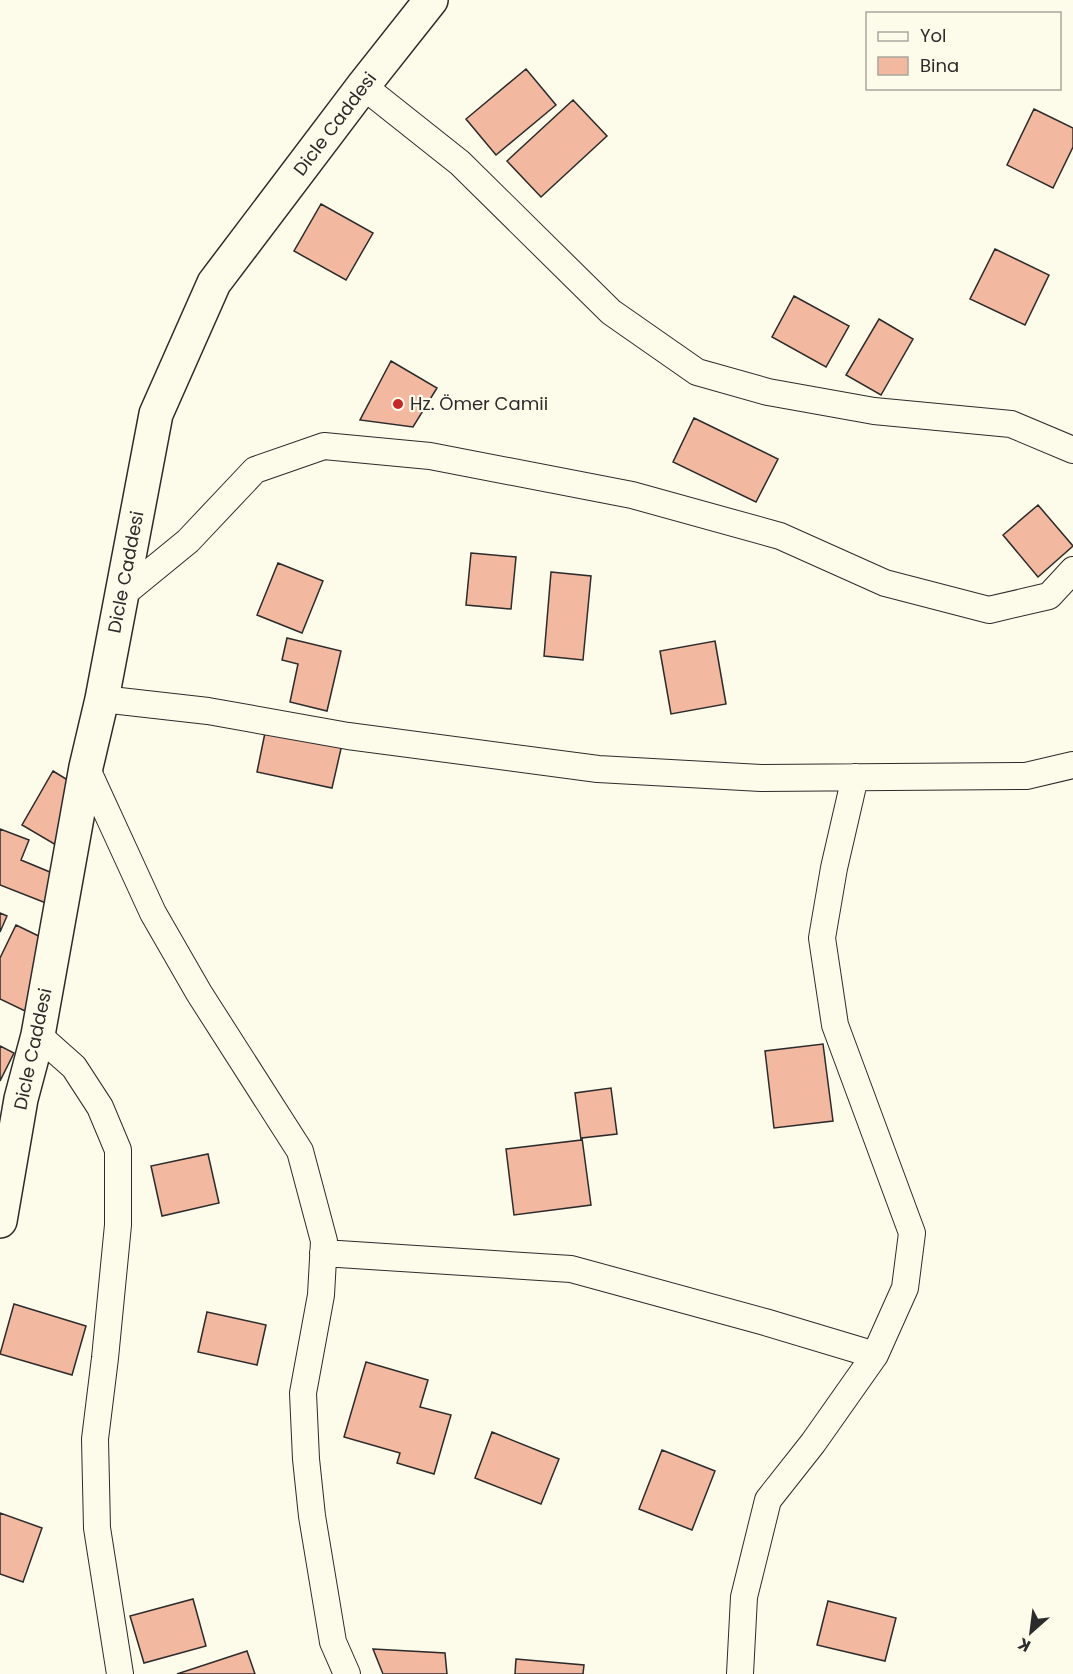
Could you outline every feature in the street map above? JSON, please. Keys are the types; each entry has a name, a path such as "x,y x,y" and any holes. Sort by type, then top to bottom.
{"street":[{"name":"Dicle Caddesi","path":"0,1221 21,1099 38,1035 86,767 102,699 156,414 214,284 363,86 431,0"},
{"path":"363,86 460,163 611,312 697,372 768,392 874,411 1011,424 1073,450"},
{"path":"122,595 188,541 255,470 324,446 430,456 632,495 780,536 885,583 989,610 1049,596 1073,570"},
{"path":"102,699 208,711 348,736 598,769 761,778 1026,776 1073,765"},
{"path":"86,767 153,913 199,993 300,1151 324,1241 321,1295 303,1393 306,1459 312,1516 333,1642 347,1674"},
{"path":"740,1674 744,1597 768,1500 813,1443 875,1355 905,1288 912,1233 835,1025 822,938 834,868 855,777"},
{"path":"38,1035 74,1066 100,1107 118,1150 118,1225 95,1439 97,1528 120,1674"},
{"path":"323,1253 571,1269 765,1322 875,1355"}],"building":[{"path":"526,69 556,105 496,155 466,119"},
{"path":"573,100 607,136 541,197 507,161"},
{"path":"1034,109 1073,128 1073,147 1053,188 1007,165"},
{"path":"321,204 373,233 346,280 294,251"},
{"path":"995,249 1049,275 1025,325 970,299"},
{"path":"794,296 849,326 826,367 772,337"},
{"path":"879,319 913,339 881,395 846,375"},
{"name":"Hz. Ömer Camii","path":"391,361 437,388 413,427 360,420"},
{"path":"694,418 778,459 756,502 673,462"},
{"path":"1038,505 1073,546 1038,577 1003,535"},
{"path":"471,553 516,557 511,609 466,605"},
{"path":"278,563 323,581 302,633 257,615"},
{"path":"551,572 591,576 583,660 544,656"},
{"path":"287,638 341,651 327,711 290,702 298,664 282,660"},
{"path":"715,641 726,704 671,714 660,651"},
{"path":"267,723 343,740 332,788 257,772"},
{"path":"53,771 76,785 61,811 72,818 56,845 22,825"},
{"path":"0,829 29,840 21,860 62,877 51,905 0,885"},
{"path":"0,913 7,916 0,932"},
{"path":"16,925 51,942 37,985 25,1011 0,999 0,958"},
{"path":"823,1044 833,1121 774,1128 765,1051"},
{"path":"0,1046 14,1053 0,1081"},
{"path":"611,1088 617,1134 582,1138 591,1205 514,1215 506,1149 581,1140 575,1093"},
{"path":"208,1154 219,1203 162,1216 151,1166"},
{"path":"14,1304 86,1326 72,1375 0,1354"},
{"path":"207,1312 266,1325 257,1365 198,1352"},
{"path":"366,1362 428,1380 420,1407 451,1415 434,1474 397,1463 400,1453 344,1437"},
{"path":"492,1432 559,1459 541,1504 475,1478"},
{"path":"662,1450 715,1471 692,1530 639,1509"},
{"path":"0,1513 42,1528 23,1582 0,1574"},
{"path":"193,1599 206,1646 144,1663 130,1616"},
{"path":"828,1601 896,1618 885,1661 817,1645"},
{"path":"373,1649 445,1653 447,1674 383,1674"},
{"path":"247,1651 255,1674 177,1674"},
{"path":"516,1659 584,1665 583,1674 515,1674"}],"place":[{"name":"Hz. Ömer Camii","path":"398,404"}]}
